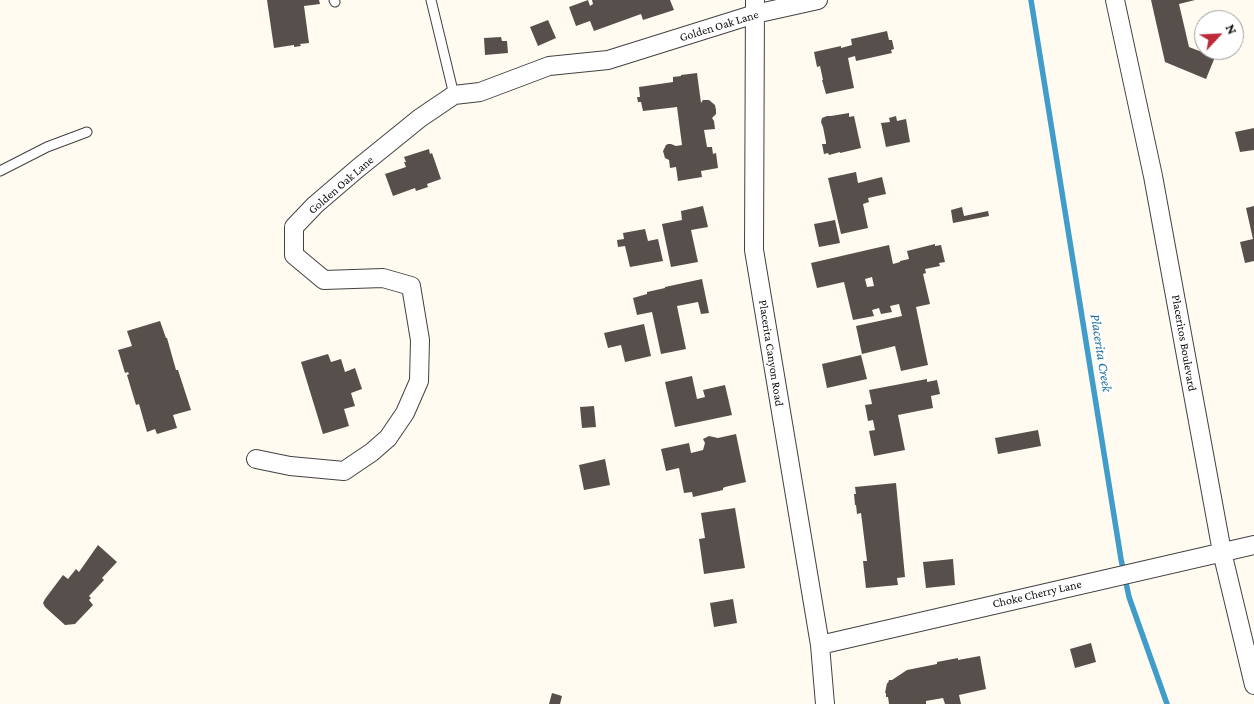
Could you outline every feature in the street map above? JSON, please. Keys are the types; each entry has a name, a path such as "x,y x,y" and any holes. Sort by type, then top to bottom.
{"street":[{"name":"Golden Oak Lane","path":"256,459 290,466 344,471 372,452 388,438 406,413 419,381 420,340 411,286 383,278 324,280 294,254 294,227 314,205 357,169 420,118 454,95 480,92 549,66 608,60 755,7 818,0"},
{"name":"Placeritos Boulevard","path":"1115,0 1153,176 1222,552 1254,685"},
{"name":"Placerita Canyon Road","path":"755,7 754,250 820,645 825,704"},
{"name":"Choke Cherry Lane","path":"820,645 1254,545"}],"lane":[{"path":"431,0 454,95"},
{"path":"0,171 47,147 87,132"}],"building":[{"path":"267,0 319,0 320,4 304,6 309,43 294,47 294,45 274,48"},
{"path":"588,0 590,6 593,4 592,0 670,0 674,10 643,20 641,14 594,31 590,21 576,26 569,7"},
{"path":"1151,0 1195,0 1179,4 1189,47 1194,49 1194,60 1214,60 1206,79 1165,62"},
{"path":"548,20 556,38 538,46 530,27"},
{"path":"887,31 889,40 892,40 894,49 891,50 892,53 856,61 855,56 848,58 854,88 826,94 820,66 817,67 814,52 852,45 851,39"},
{"path":"501,37 502,41 507,41 508,53 485,55 484,38"},
{"path":"697,73 701,103 703,100 709,100 715,105 716,114 712,118 715,129 704,130 707,147 712,147 713,154 716,153 718,168 701,171 702,177 678,181 676,167 670,168 669,160 665,158 663,151 668,144 682,145 677,107 643,111 641,102 638,102 637,97 640,97 639,87 673,82 673,77"},
{"path":"849,113 849,117 854,116 861,148 829,155 828,153 824,154 822,144 826,144 826,142 821,122 822,118"},
{"path":"896,116 897,121 906,119 910,142 886,147 881,123 890,122 889,118"},
{"path":"1254,128 1254,150 1240,152 1235,132"},
{"path":"429,149 441,179 427,184 428,187 416,191 415,188 393,196 385,174 406,167 404,157"},
{"path":"856,172 858,183 882,177 886,194 868,198 869,202 863,204 868,228 841,234 828,178"},
{"path":"703,206 708,227 691,230 698,262 671,267 662,224 682,220 681,211"},
{"path":"1254,206 1254,261 1245,263 1240,242 1253,239 1246,208"},
{"path":"962,207 964,216 988,211 989,216 953,223 951,210"},
{"path":"835,220 840,243 819,247 814,224"},
{"path":"645,229 648,241 658,239 663,261 630,267 625,246 618,247 617,240 624,239 623,233"},
{"path":"935,244 935,246 941,245 945,262 939,263 940,266 925,269 926,273 923,274 930,304 916,307 928,365 901,371 895,346 862,354 856,326 902,316 899,304 890,306 892,312 881,314 879,308 872,310 874,316 853,320 844,282 817,288 811,263 889,245 893,264 909,259 907,251","holes":["872,277 874,286 867,287 865,279"]},
{"path":"702,279 709,313 701,314 698,302 677,306 686,349 661,354 652,312 637,315 633,298 665,287"},
{"path":"160,321 191,410 173,415 177,428 157,434 155,429 147,432 139,404 136,405 127,375 129,374 128,372 125,373 118,350 132,346 127,331"},
{"path":"644,324 651,356 625,362 621,345 608,348 604,333"},
{"path":"328,354 331,362 341,359 345,372 355,368 362,389 351,393 355,406 344,409 349,426 323,434 301,362"},
{"path":"861,355 867,379 827,388 822,364"},
{"path":"692,376 697,399 705,397 703,390 725,385 732,415 675,427 665,382"},
{"path":"927,379 927,382 937,380 940,394 931,396 933,408 898,415 905,450 874,456 869,431 875,430 873,420 868,421 865,405 872,404 869,390"},
{"path":"594,406 596,427 582,428 580,407"},
{"path":"1038,430 1041,446 998,454 995,438"},
{"path":"736,434 746,482 693,497 692,492 684,493 679,468 666,471 661,449 689,443 691,453 703,450 705,443 703,439 709,436 718,438"},
{"path":"605,459 610,485 584,490 579,465"},
{"path":"896,483 905,577 897,578 898,585 866,588 863,561 867,561 861,513 857,514 855,505 855,487"},
{"path":"735,508 745,568 704,574 699,539 705,538 701,513"},
{"path":"98,545 117,562 89,596 91,598 89,600 93,605 75,624 65,625 43,603 63,575 68,579 76,569 79,572"},
{"path":"953,559 955,585 926,588 923,562"},
{"path":"733,599 737,623 714,627 710,603"},
{"path":"1091,643 1096,662 1075,668 1070,649"},
{"path":"980,656 986,689 959,695 961,704 945,704 943,698 926,701 926,704 889,704 885,693 887,683 907,670 937,664 937,662"},
{"path":"552,693 562,696 560,704 549,704"}],"waterway":[{"name":"Placerita Creek","path":"1031,0 1121,559 1129,597 1167,704"}]}
